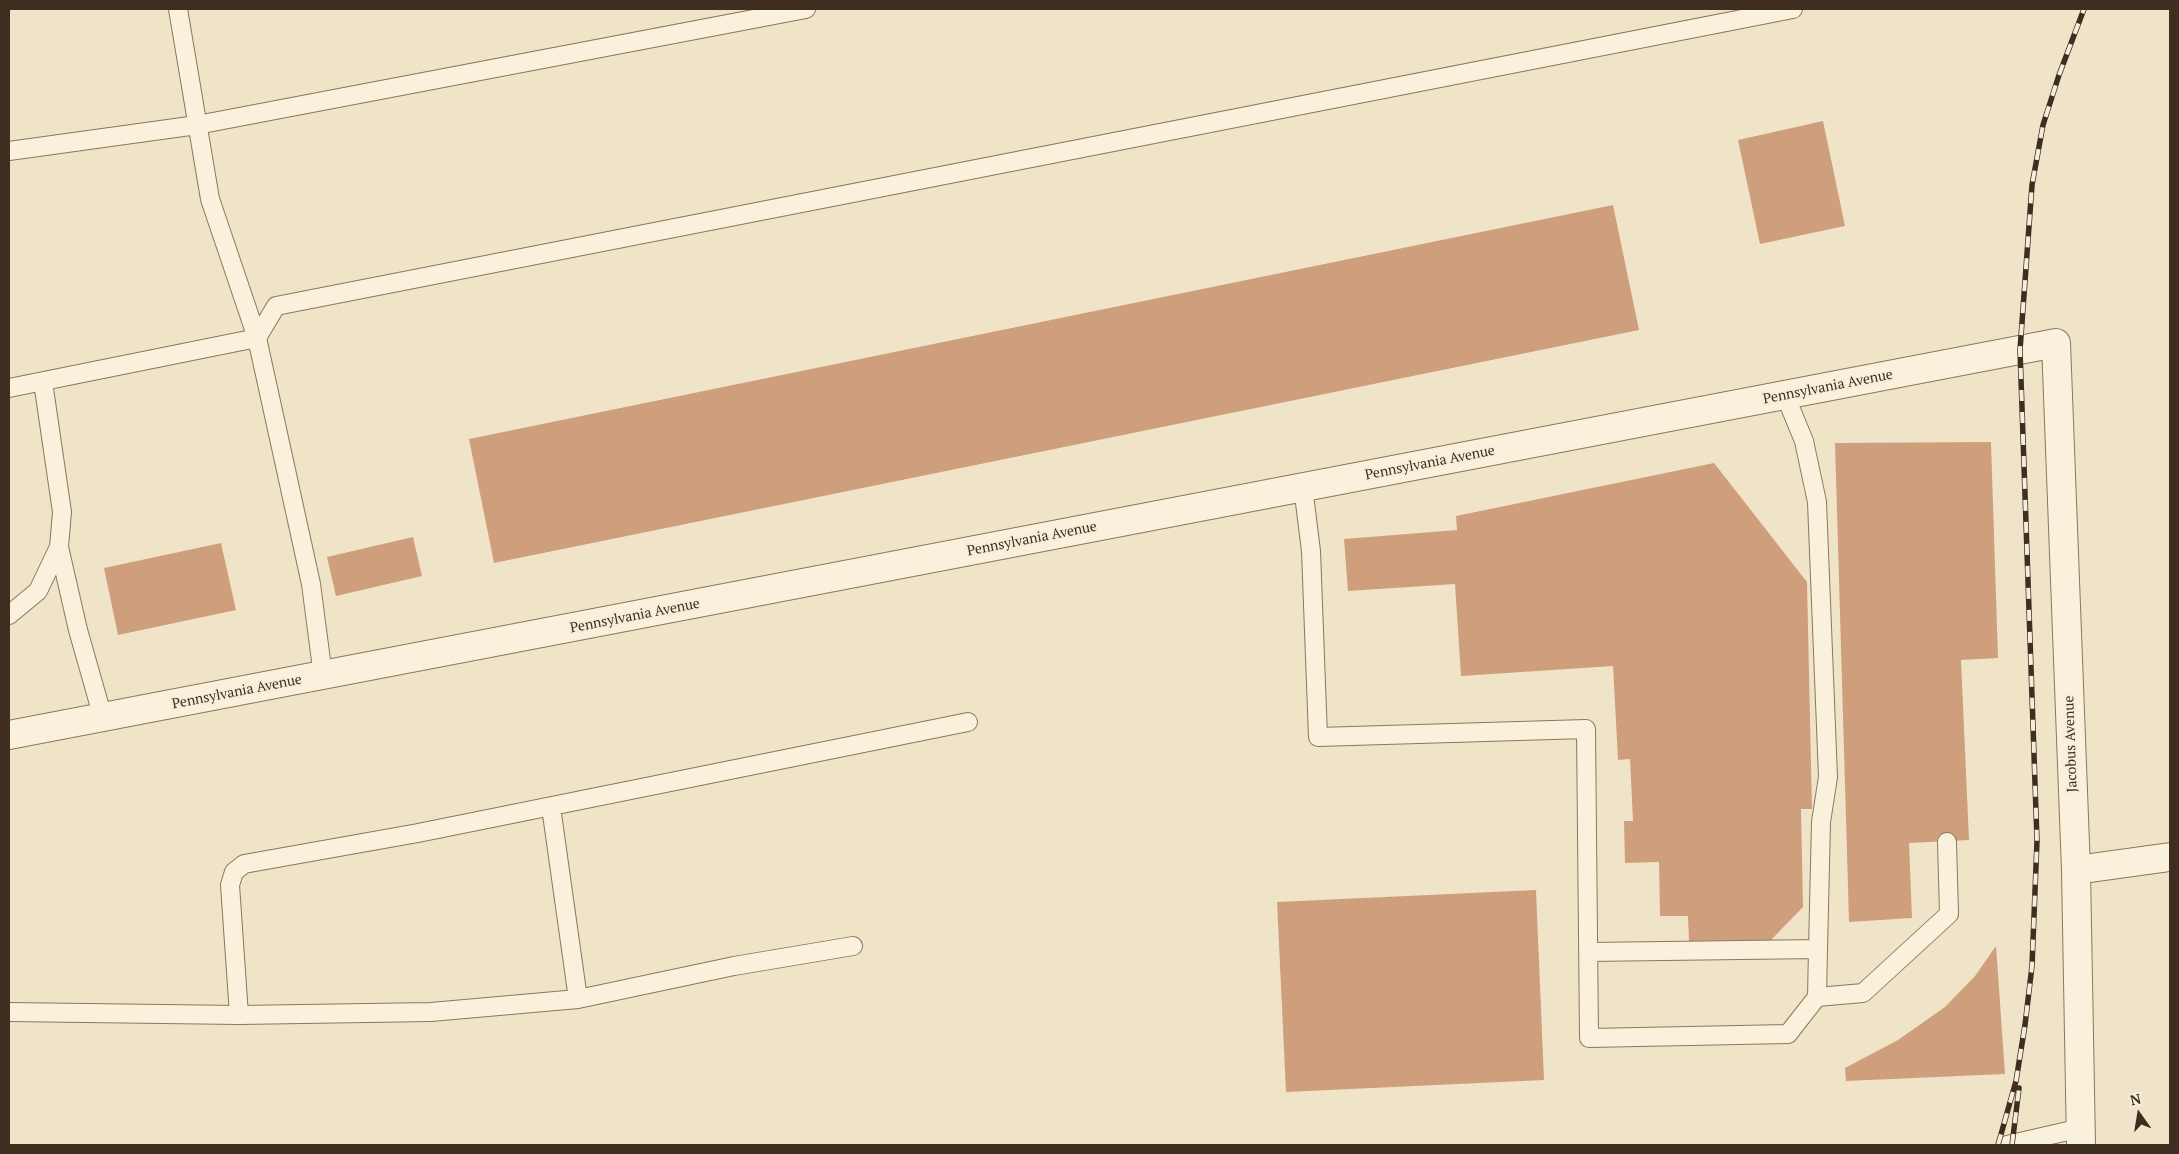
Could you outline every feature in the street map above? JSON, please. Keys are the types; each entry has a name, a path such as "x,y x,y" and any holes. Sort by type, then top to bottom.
{"street":[{"name":"Pennsylvania Avenue","path":"9,735 2056,343"},
{"name":"Jacobus Avenue","path":"2056,343 2076,870 2081,1137"},
{"path":"2076,870 2170,857"}],"lane":[{"path":"178,9 210,199 257,338 311,584 323,676"},
{"path":"9,151 197,125 806,9"},
{"path":"9,388 257,338 276,306 1793,9"},
{"path":"43,382 62,512 59,548 78,630 103,718"},
{"path":"1303,487 1311,551 1318,737 1586,729 1589,1038 1788,1034 1817,997 1821,822 1828,777 1817,502 1804,441 1785,395"},
{"path":"9,615 38,591 59,548"},
{"path":"239,1014 230,885 234,872 244,864 418,833 968,722"},
{"path":"550,807 578,999"},
{"path":"1817,997 1864,993 1950,914 1947,842"},
{"path":"9,1012 239,1014 431,1012 578,999 734,966 853,946"},
{"path":"1588,952 1818,949"},
{"path":"2007,1145 2081,1137"}],"building":[{"path":"1823,121 1845,226 1760,244 1738,140"},
{"path":"1613,205 1639,330 494,563 469,439"},
{"path":"1991,442 1998,658 1961,660 1969,840 1909,843 1912,918 1849,922 1835,443"},
{"path":"1714,463 1807,582 1812,809 1801,809 1803,907 1771,940 1689,941 1688,916 1660,916 1659,862 1625,863 1624,821 1633,821 1630,759 1618,760 1613,666 1461,676 1455,584 1348,591 1344,539 1457,530 1456,516"},
{"path":"413,537 422,576 336,596 327,557"},
{"path":"221,543 236,610 118,635 104,568"},
{"path":"1536,890 1544,1080 1286,1092 1277,902"},
{"path":"1996,946 2005,1074 1846,1081 1845,1068 1898,1040 1945,1007 1975,976"}],"railway":[{"path":"1998,1145 2016,1081 2025,1025 2032,966 2037,841 2020,350 2032,185 2043,125 2059,75 2084,9"},
{"path":"2012,1145 2019,1088"}]}
